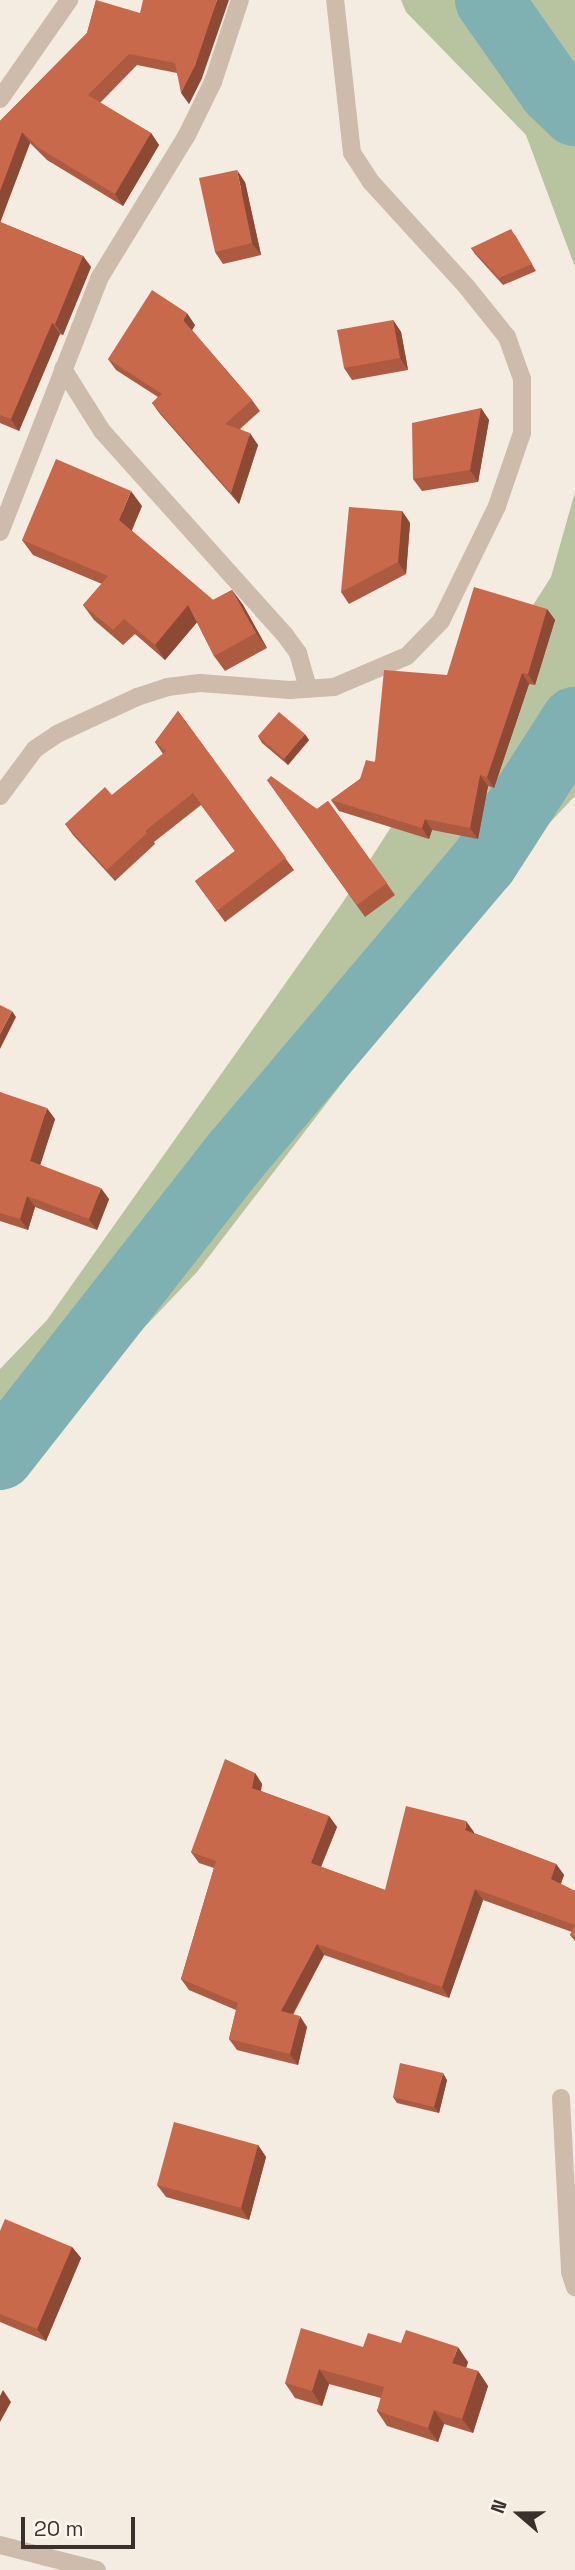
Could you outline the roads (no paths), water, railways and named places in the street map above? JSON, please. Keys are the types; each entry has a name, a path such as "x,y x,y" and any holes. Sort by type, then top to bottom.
{"street":[{"path":"0,99 69,0"},
{"path":"0,532 100,277 187,135 213,82 240,0"},
{"path":"0,796 35,750 57,734 137,697 167,687 200,683 308,689 334,687 407,656 441,621 497,506 522,433 522,379 507,337 466,286 371,182 352,153 335,0"},
{"path":"63,369 102,431 285,635 298,653 308,689"},
{"path":"561,2098 570,2273 575,2287"},
{"path":"0,2545 97,2570"}],"waterway":[{"path":"489,0 552,90 575,112"},
{"path":"0,1456 237,1154 484,862 575,721"}]}
